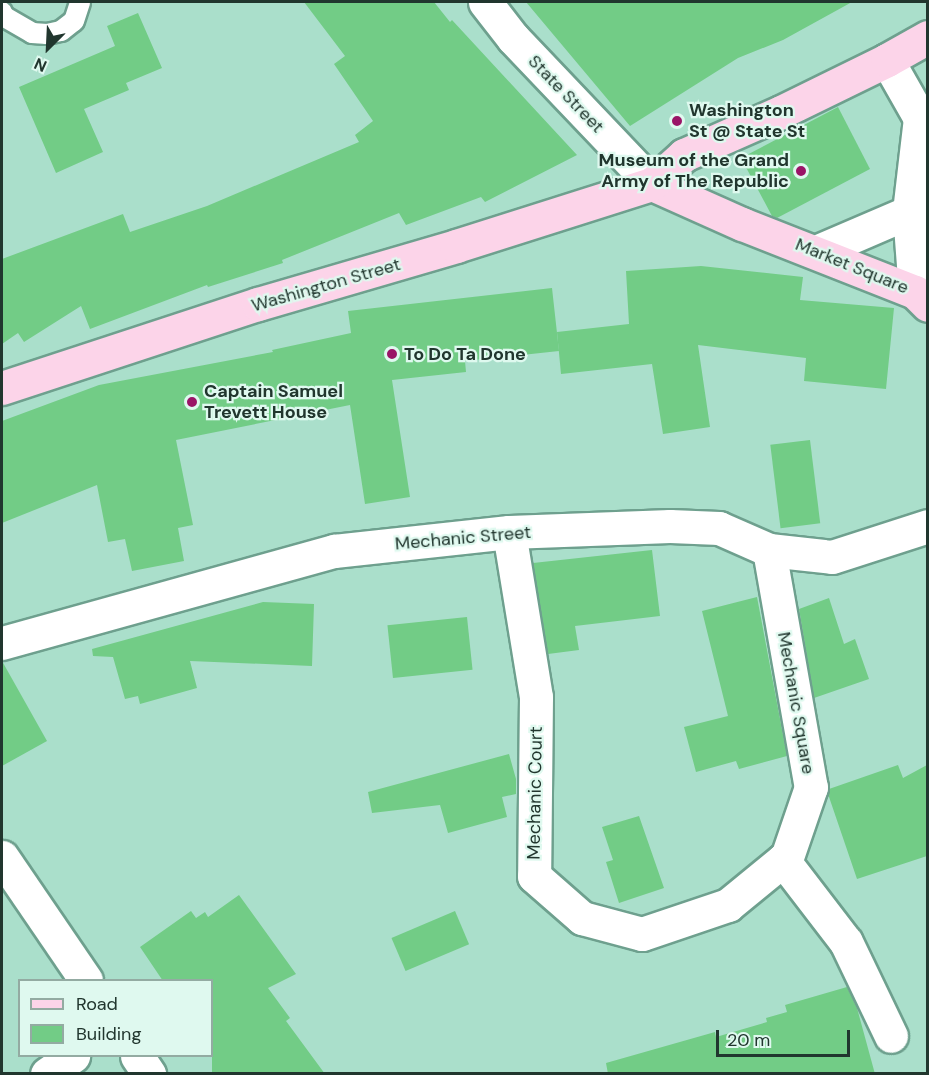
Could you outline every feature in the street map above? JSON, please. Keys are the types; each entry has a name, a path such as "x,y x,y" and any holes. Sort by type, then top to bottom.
{"street":[{"name":"State Street","path":"485,2 513,38 652,184"},
{"path":"652,184 684,155 781,112 887,60 927,37"},
{"name":"Market Square","path":"887,60 920,118 909,212 921,298"},
{"name":"Market Square","path":"652,184 921,298"},
{"name":"Washington Street","path":"2,388 247,308 456,246 652,184"},
{"path":"816,252 909,212"},
{"name":"Mechanic Street","path":"2,643 334,550 509,531 670,526 719,528 769,550 832,557 927,526"},
{"name":"Mechanic Court","path":"509,531 536,697 534,876 582,918 642,934 728,905 783,860"},
{"name":"Mechanic Square","path":"769,550 811,787 787,857 783,860"},
{"path":"2,857 85,979"},
{"path":"783,860 846,942 891,1036"},
{"path":"47,1074 72,1057"},
{"path":"138,1057 149,1074"}],"lane":[{"path":"2,12 3,16 32,33 47,34 61,31 74,21 80,2"}],"building":[{"path":"304,2 434,2 450,22 452,20 577,155 485,202 481,197 406,225 399,213 282,260 283,263 208,287 207,285 90,329 81,306 24,342 18,333 2,344 2,259 123,214 130,232 207,206 359,142 355,135 373,121 334,64 345,56"},
{"path":"526,2 852,2 783,40 738,58 630,126"},
{"path":"138,13 162,68 126,83 129,90 84,109 103,152 56,173 19,87 115,46 107,26"},
{"path":"838,107 870,169 777,218 772,216 741,158"},
{"path":"701,266 803,277 800,300 894,308 886,389 804,381 806,358 698,345 710,427 663,434 652,364 561,374 557,332 629,324 626,271"},
{"path":"552,288 559,351 465,361 466,372 392,380 410,497 365,504 350,405 176,440 193,525 178,528 184,561 132,571 125,539 108,542 97,485 2,523 2,421 99,385 273,352 272,350 351,333 348,311"},
{"path":"810,440 820,523 781,528 770,445"},
{"path":"652,550 660,616 575,626 579,650 548,654 533,563"},
{"path":"757,597 787,756 739,769 736,761 696,772 684,727 728,716 702,611"},
{"path":"829,598 844,644 855,639 869,679 814,698 799,609"},
{"path":"263,602 314,604 312,666 190,661 197,688 140,704 138,696 125,699 113,657 93,656 92,649"},
{"path":"467,617 473,670 393,678 387,625"},
{"path":"2,661 47,741 2,766"},
{"path":"509,754 516,779 516,794 502,797 507,817 448,833 440,805 372,813 368,792"},
{"path":"898,765 903,778 927,765 927,856 857,879 828,794 829,789"},
{"path":"639,816 664,888 619,903 606,862 613,860 602,827"},
{"path":"239,895 296,974 268,988 290,1018 286,1021 325,1074 212,1074 213,979 162,979 140,947 191,911 196,918 205,912 208,917"},
{"path":"455,911 469,944 406,971 391,938"},
{"path":"847,987 857,1008 875,1074 608,1074 606,1063 715,1032 716,1037 767,1022 766,1018 787,1012 785,1005"}],"place":[{"name":"Washington St @ State St","path":"677,121"},
{"name":"Museum of the Grand Army of The Republic","path":"801,171"},
{"name":"To Do Ta Done","path":"392,354"},
{"name":"Captain Samuel Trevett House","path":"192,402"}]}
